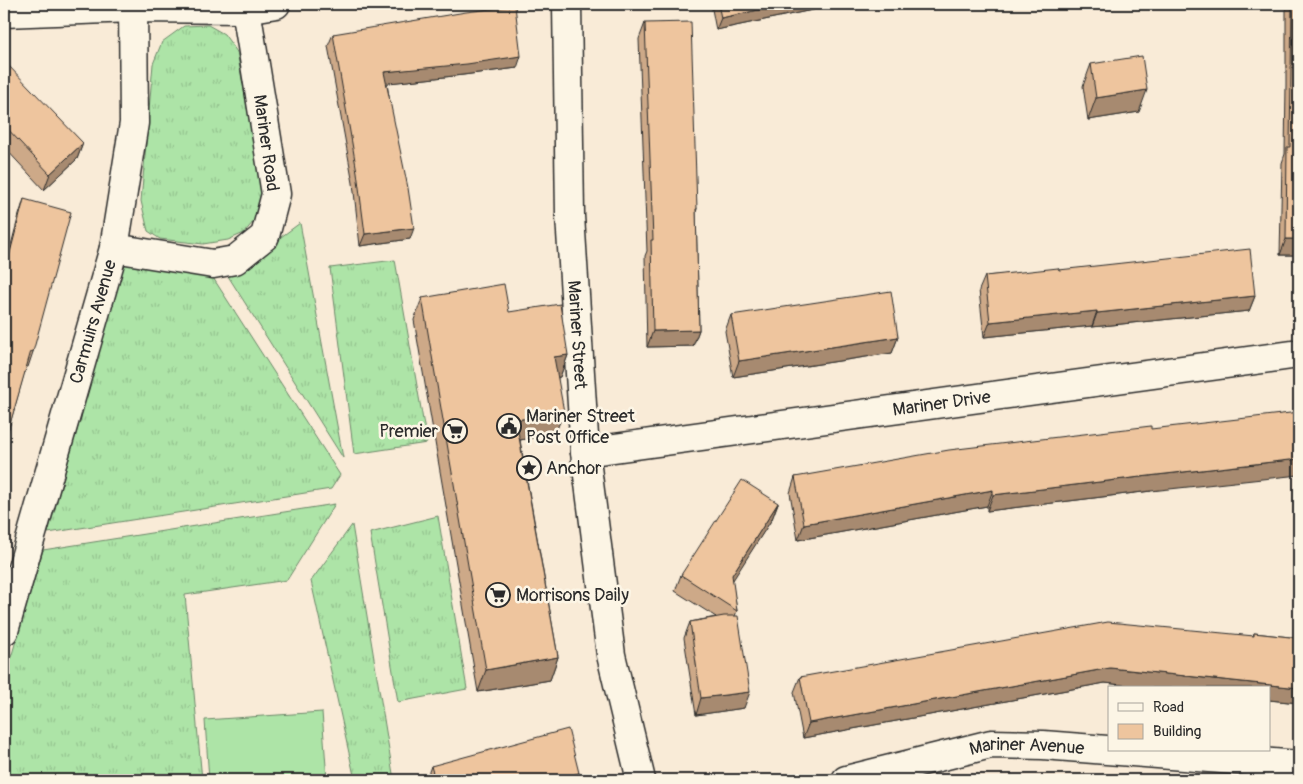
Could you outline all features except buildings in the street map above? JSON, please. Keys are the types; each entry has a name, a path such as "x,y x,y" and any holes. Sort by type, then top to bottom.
{"street":[{"path":"4,13 133,6 154,9 246,9 276,4"},
{"name":"Mariner Street","path":"567,4 570,216 585,452 611,655 641,780"},
{"name":"Carmuirs Avenue","path":"4,631 114,248 134,123 133,6"},
{"name":"Mariner Road","path":"114,248 213,264 235,260 266,236 276,194 246,9"},
{"name":"Mariner Drive","path":"585,452 1299,354"},
{"name":"Mariner Avenue","path":"846,780 991,744 1043,745 1108,750"},
{"name":"Mariner Avenue","path":"1133,752 1299,765"}],"green space":[{"path":"208,25 224,34 237,52 263,195 258,216 244,233 228,240 203,244 160,239 148,231 141,201 153,64 162,42 184,26"},
{"path":"300,223 343,458 228,276"},
{"path":"125,260 208,270 340,475 331,489 48,533"},
{"path":"395,260 427,443 354,454 330,268"},
{"path":"335,504 287,580 185,595 202,780 4,780 4,681 43,550"},
{"path":"438,516 467,689 398,702 370,533"},
{"path":"352,525 394,780 355,780 311,581"},
{"path":"322,712 327,780 209,780 205,720"}],"place":[{"name":"Mariner Street Post Office","path":"509,426"},
{"name":"Premier","path":"455,431"},
{"name":"Anchor","path":"529,468"},
{"name":"Morrisons Daily","path":"498,595"}]}
